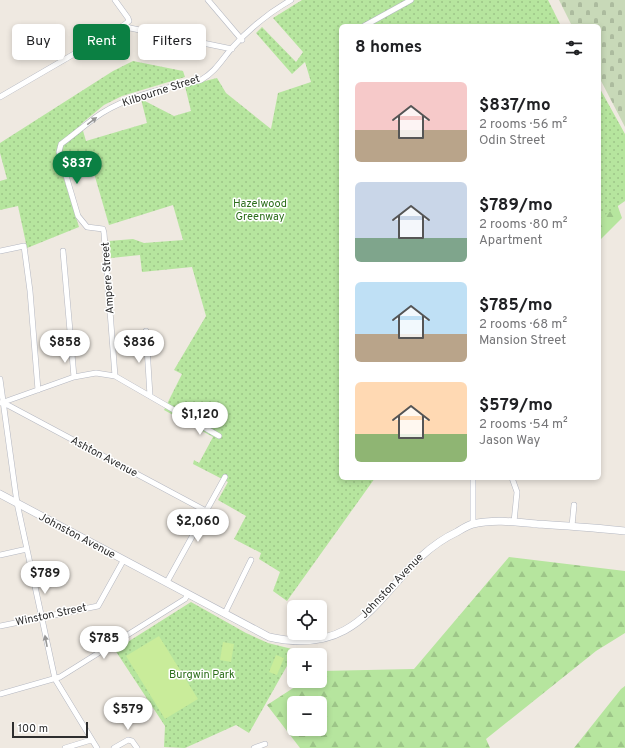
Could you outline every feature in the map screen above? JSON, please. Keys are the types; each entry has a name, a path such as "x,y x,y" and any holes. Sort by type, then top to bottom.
{"street":[{"path":"115,0 128,18 129,21 125,24"},
{"path":"208,0 242,40"},
{"name":"Kilbourne Street","path":"103,229 87,227 78,216 68,187 59,152 61,144 103,113 119,104 139,96 201,80 210,75 232,49 272,11 290,0"},
{"path":"368,24 411,0"},
{"path":"130,28 232,49"},
{"path":"0,97 73,55"},
{"name":"Ampere Street","path":"103,229 115,376"},
{"path":"0,251 24,246 30,291 38,390"},
{"path":"63,251 74,377"},
{"path":"146,331 150,396"},
{"path":"1,403 74,377 96,373 115,376 219,436"},
{"path":"0,380 1,403 17,503 55,679 97,748"},
{"name":"Ashton Avenue","path":"1,403 206,511"},
{"path":"167,582 225,477"},
{"path":"472,524 473,480"},
{"path":"513,480 517,492 514,522"},
{"name":"Johnston Avenue","path":"0,494 269,637 301,642 320,639 345,631 364,618 424,553 445,537 472,524 514,522 625,531"},
{"path":"572,526 574,505"},
{"path":"0,555 27,549"},
{"name":"Winston Street","path":"0,626 98,606 123,560"},
{"path":"225,613 251,560"},
{"path":"0,694 55,679 186,599 188,594"},
{"path":"65,748 91,740"},
{"path":"114,748 129,740 134,742 137,748"},
{"path":"254,748 265,744"}],"green space":[{"name":"Hazelwood Greenway","path":"302,0 548,0 560,24 339,24 339,480 374,480 287,601 273,591 280,572 259,559 261,553 234,539 246,516 218,500 228,482 193,464 194,460 199,463 213,437 164,410 182,374 174,370 206,316 192,267 142,272 140,255 111,258 109,241 133,239 144,243 183,240 173,205 109,225 89,156 60,166 79,227 27,248 18,206 0,210 0,181 7,179 0,153 0,143 113,71 133,61 183,71 185,77 122,96 104,105 81,124 86,141 147,123 141,99 174,116 191,111 185,86 217,78 226,93 271,129 278,93 311,82 305,62 292,74 256,33 262,27 296,62 303,52 273,18"},
{"path":"559,0 625,0 625,127 601,81 601,24 571,24"},
{"path":"601,91 625,134 625,201 601,218"},
{"path":"601,159 622,218 601,239"},
{"path":"509,557 625,571 625,633 596,651 486,739 490,748 300,748 291,736 327,736 327,696 287,696 287,731 267,705 293,688 327,688 327,671 414,669"},
{"name":"Burgwin Park","path":"191,602 246,633 268,643 288,648 287,666 249,733 236,725 185,748 164,747 165,726 115,650"},
{"path":"159,636 198,699 165,719 126,656"},
{"path":"223,642 234,644 231,662 220,660"},
{"path":"276,655 284,658 277,675 269,672"},
{"path":"625,686 625,748 574,748 621,689"}]}
